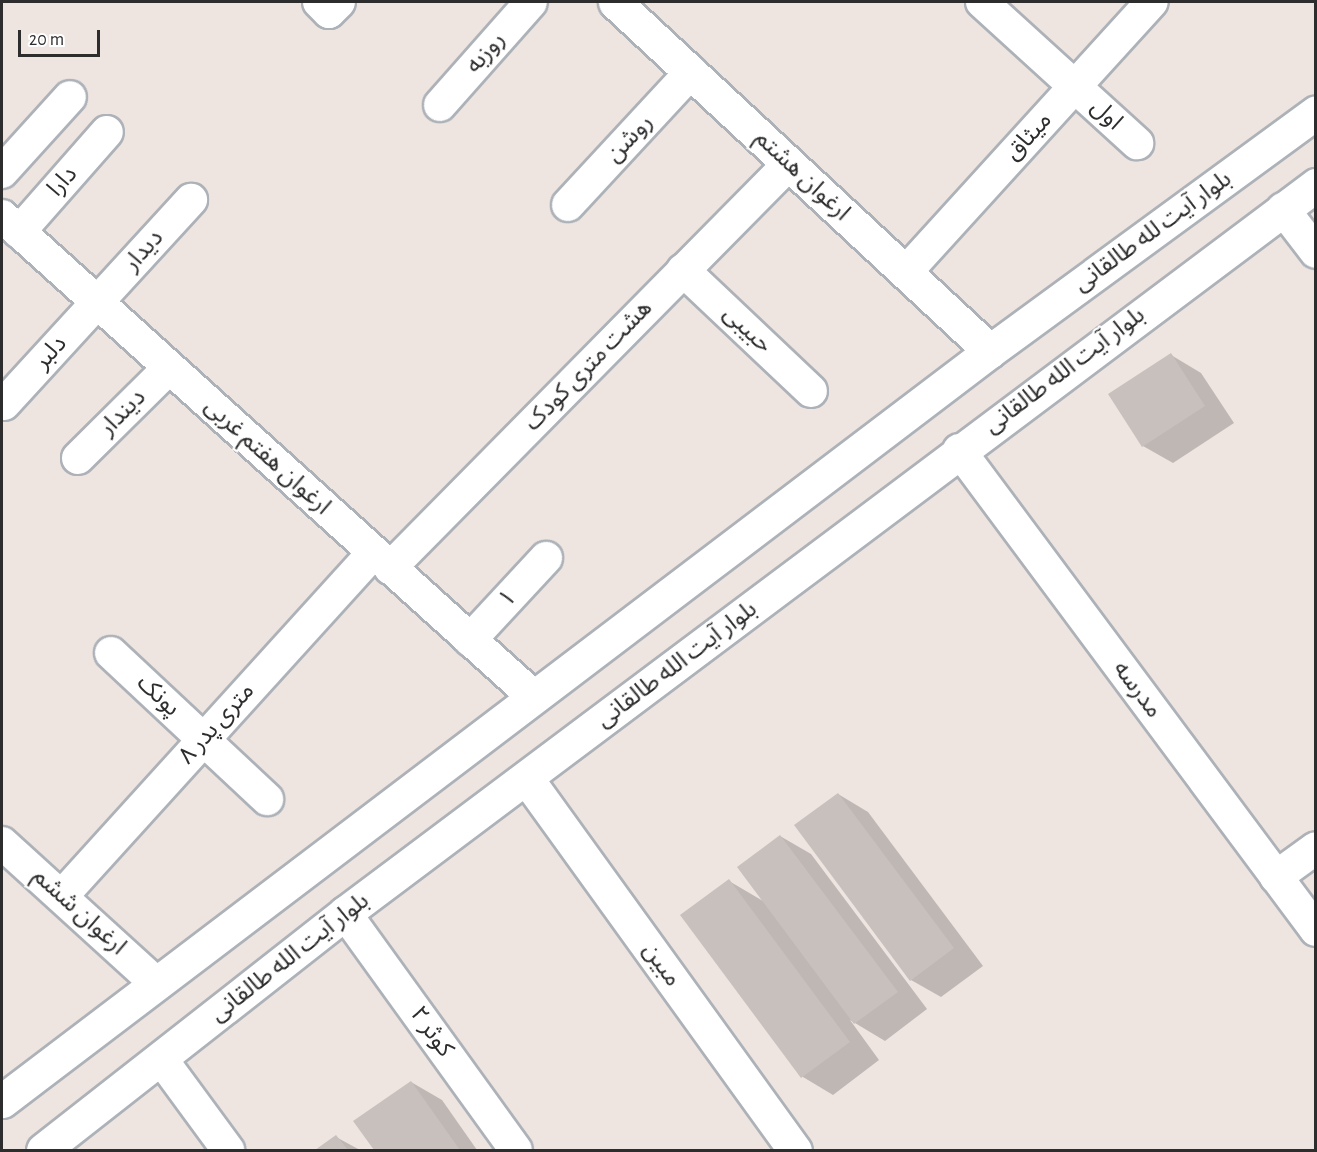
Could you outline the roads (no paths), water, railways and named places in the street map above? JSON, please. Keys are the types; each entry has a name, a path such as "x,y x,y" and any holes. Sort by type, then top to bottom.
{"street":[{"name":"روزبه","path":"440,105 531,2"},
{"name":"ارغوان هشتم","path":"615,2 990,351"},
{"name":"اول","path":"982,2 1137,143"},
{"name":"میثاق","path":"906,272 1152,2"},
{"name":"روشن","path":"568,205 691,72"},
{"path":"2,172 70,97"},
{"name":"بلوار آیت لله طالقانی","path":"990,351 1316,112"},
{"name":"دارا","path":"10,224 107,132"},
{"name":"هشت متری کودک","path":"381,561 683,270 789,164"},
{"name":"بلوار آیت الله طالقانی","path":"43,1150 162,1060 345,913 527,779 959,450 1316,185"},
{"name":"دیدار","path":"97,302 191,200"},
{"path":"1283,209 1316,252"},
{"name":"ارغوان هفتم غربی","path":"10,224 534,698"},
{"name":"حبیبی","path":"683,270 811,391"},
{"name":"دلبر","path":"4,404 97,302"},
{"path":"2,1101 155,982 534,698 990,351"},
{"name":"دیندار","path":"78,458 169,368"},
{"name":"مدرسه","path":"959,450 1316,930"},
{"name":"۱","path":"470,640 546,558"},
{"name":"۸ متری پدر","path":"62,896 204,739 381,561"},
{"name":"پونک","path":"111,653 267,799"},
{"name":"مبین","path":"527,779 795,1150"},
{"name":"ارغوان ششم","path":"2,843 155,982"},
{"path":"1276,877 1316,848"},
{"name":"کوثر ۲","path":"345,913 516,1150"},
{"path":"162,1060 228,1150"}]}
